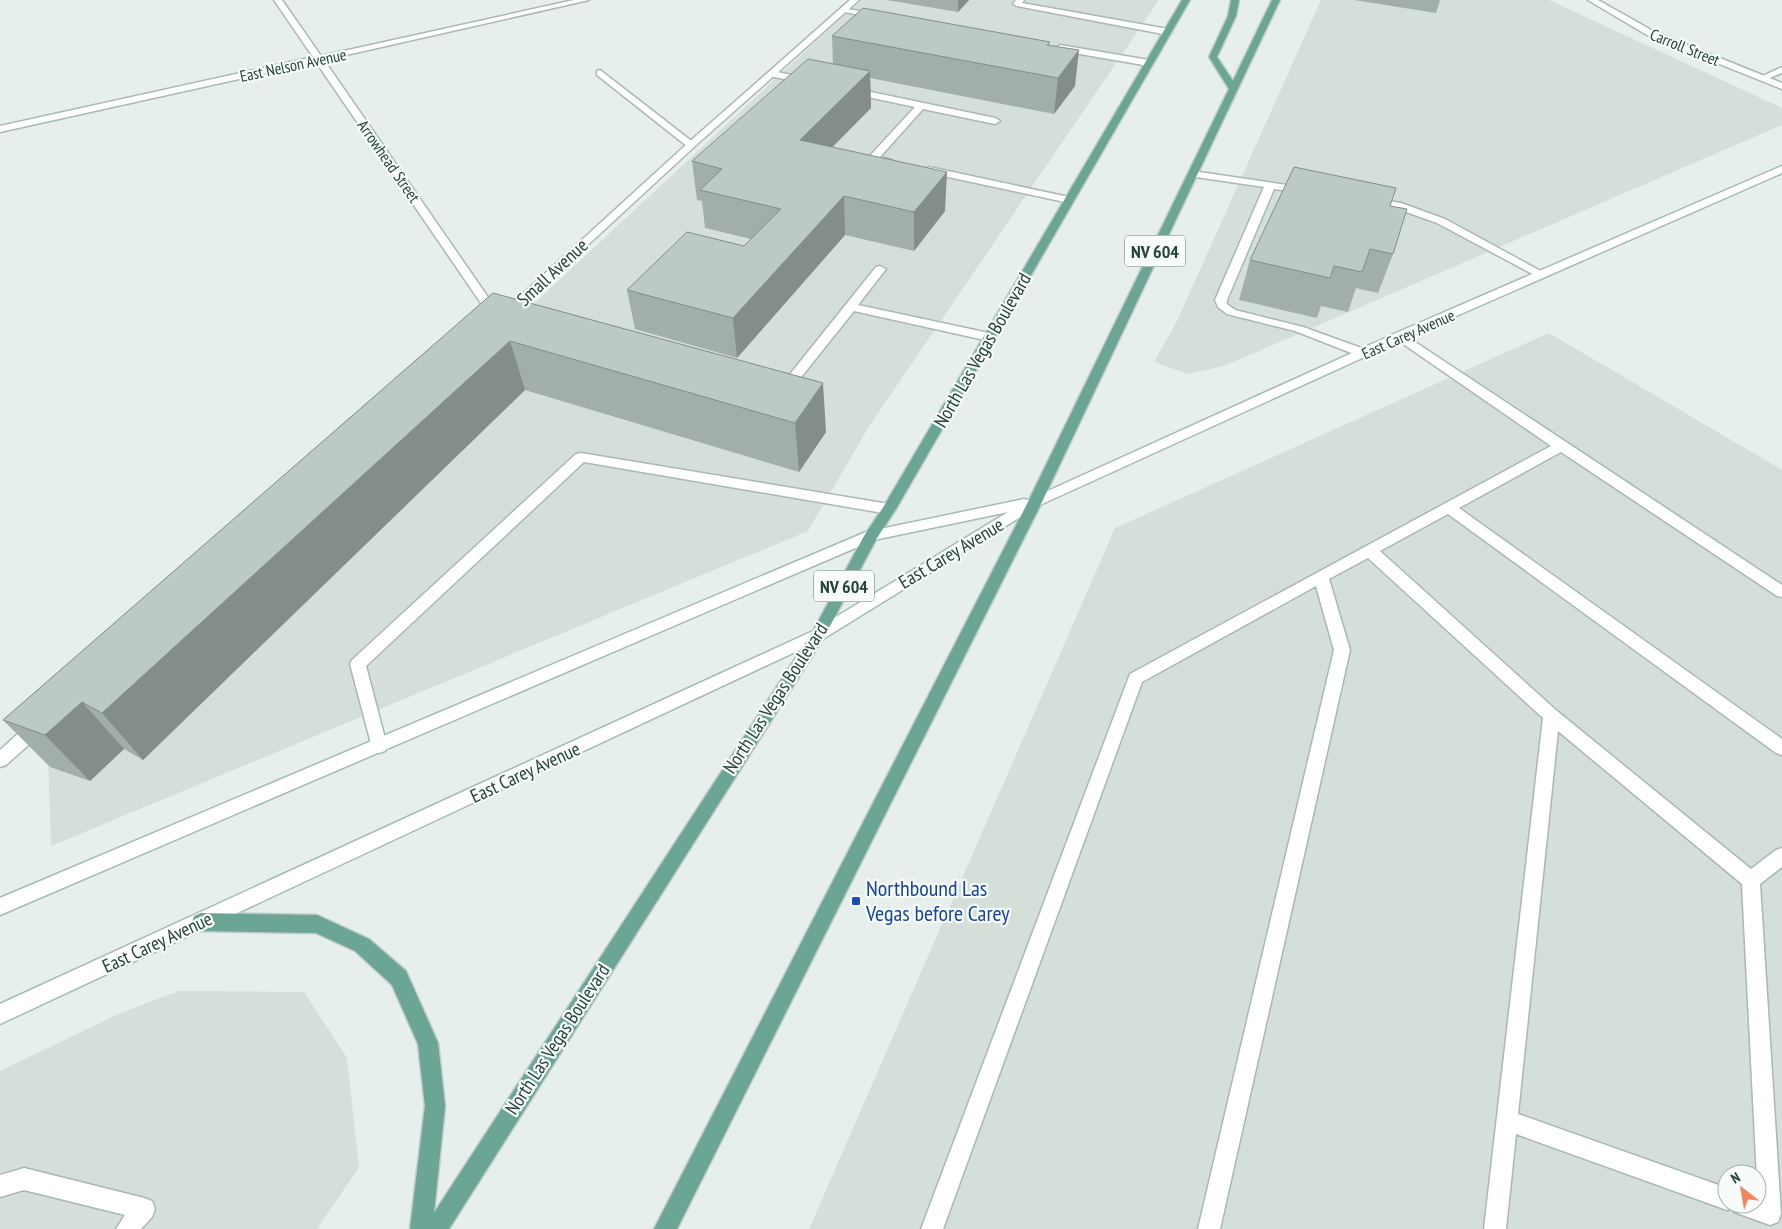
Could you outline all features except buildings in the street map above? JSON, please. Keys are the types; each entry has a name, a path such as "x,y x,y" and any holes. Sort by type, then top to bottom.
{"main road":[{"name":"North Las Vegas Boulevard","path":"436,1229 818,635 871,536 1186,0"},
{"path":"1233,89 1213,57 1232,16 1235,0"},
{"name":"NV 604","path":"1035,502 1276,0"},
{"path":"665,1229 1035,502"},
{"path":"202,922 317,924 362,945 399,978 428,1043 434,1106 421,1229"}],"street":[{"name":"Arrowhead Street","path":"278,0 495,324"},
{"name":"East Nelson Avenue","path":"0,129 585,0"},
{"name":"Small Avenue","path":"495,324 691,145 855,0"},
{"path":"1020,0 1017,4 1168,32"},
{"name":"Carroll Street","path":"1592,0 1650,33 1782,86"},
{"path":"844,10 883,17"},
{"path":"1047,45 1149,63"},
{"path":"1762,78 1782,70"},
{"path":"600,73 691,145"},
{"path":"773,74 819,84"},
{"path":"838,88 995,121"},
{"path":"901,164 873,158 921,106"},
{"path":"920,168 1069,200"},
{"name":"East Carey Avenue","path":"0,1014 818,635 1035,502 1400,336 1782,169"},
{"path":"1193,174 1309,192"},
{"path":"1270,186 1221,300 1222,305 1231,312 1299,329 1363,353"},
{"path":"1358,199 1397,205 1441,220 1542,275"},
{"path":"771,378 790,382 880,269"},
{"path":"851,307 989,337"},
{"path":"1400,336 1561,446 1782,592"},
{"path":"932,1229 1136,678 1561,446"},
{"path":"379,746 358,664 581,457 888,509"},
{"name":"East Carey Avenue","path":"0,907 871,536 1035,502"},
{"path":"1449,507 1782,748"},
{"path":"1370,551 1551,716 1751,880 1770,1214 1767,1213"},
{"path":"1208,1229 1342,650 1320,577"},
{"path":"1495,1229 1551,716"},
{"path":"0,760 45,721"},
{"path":"1751,880 1782,856"},
{"path":"1507,1120 1717,1194"},
{"path":"0,1186 24,1179 144,1208 127,1229"}],"shaded area":[{"path":"860,0 1159,0 868,428 808,531 51,846 48,756"},
{"path":"1321,0 1549,0 1782,108 1782,125 1224,366 1188,374 1154,362 1177,321"},
{"path":"1549,333 1782,470 1782,1229 809,1229 1115,528"},
{"path":"179,991 304,992 347,1058 359,1167 317,1229 0,1229 0,1071 123,1012"}],"place":[{"name":"Northbound Las Vegas before Carey","path":"856,901"}]}
